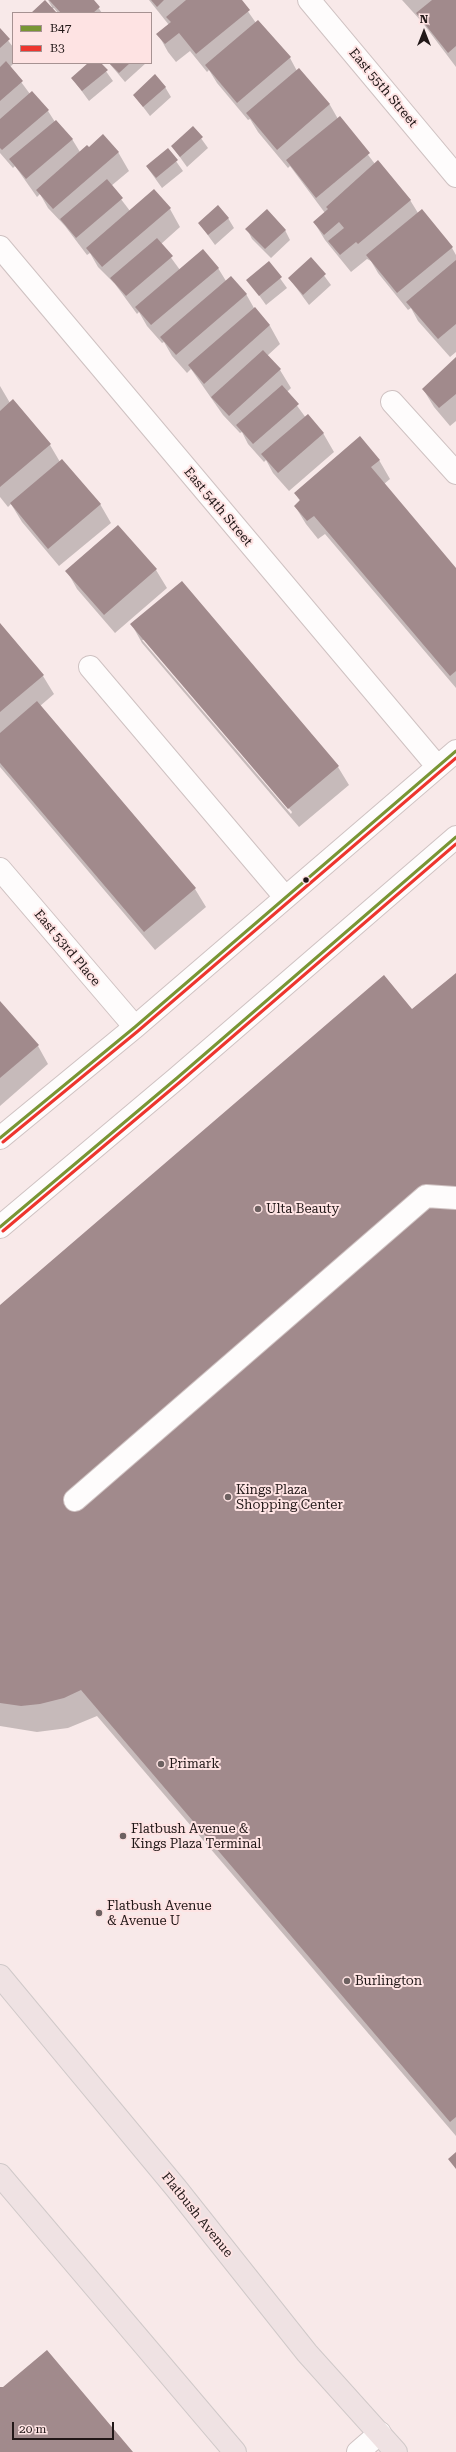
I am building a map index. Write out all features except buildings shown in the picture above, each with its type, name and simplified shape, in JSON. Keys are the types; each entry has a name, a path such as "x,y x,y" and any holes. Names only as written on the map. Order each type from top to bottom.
{"main road":[{"name":"Flatbush Avenue","path":"0,1976 176,2188 307,2353 396,2452"},
{"path":"0,2175 235,2452"}],"street":[{"name":"East 55th Street","path":"309,0 456,176"},
{"name":"East 54th Street","path":"0,247 437,766"},
{"path":"392,402 456,473"},
{"path":"90,667 285,897"},
{"path":"0,1138 135,1027 456,751"},
{"path":"0,1227 456,837"},
{"name":"East 53rd Place","path":"0,869 135,1027"},
{"path":"75,1500 426,1196 456,1198"},
{"path":"358,2452 380,2433"}],"transit line":[{"name":"B47","path":"0,1138 135,1027 456,751"},
{"name":"B3","path":"3,1142 138,1031 456,758"},
{"name":"B47","path":"0,1227 177,1078 456,837"},
{"name":"B3","path":"3,1231 180,1082 456,844"}],"place":[{"name":"Ulta Beauty","path":"258,1209"},
{"name":"Kings Plaza Shopping Center","path":"228,1497"},
{"name":"Primark","path":"161,1764"},
{"name":"Flatbush Avenue & Kings Plaza Terminal","path":"123,1836"},
{"name":"Flatbush Avenue & Avenue U","path":"99,1913"},
{"name":"Burlington","path":"347,1981"}]}
